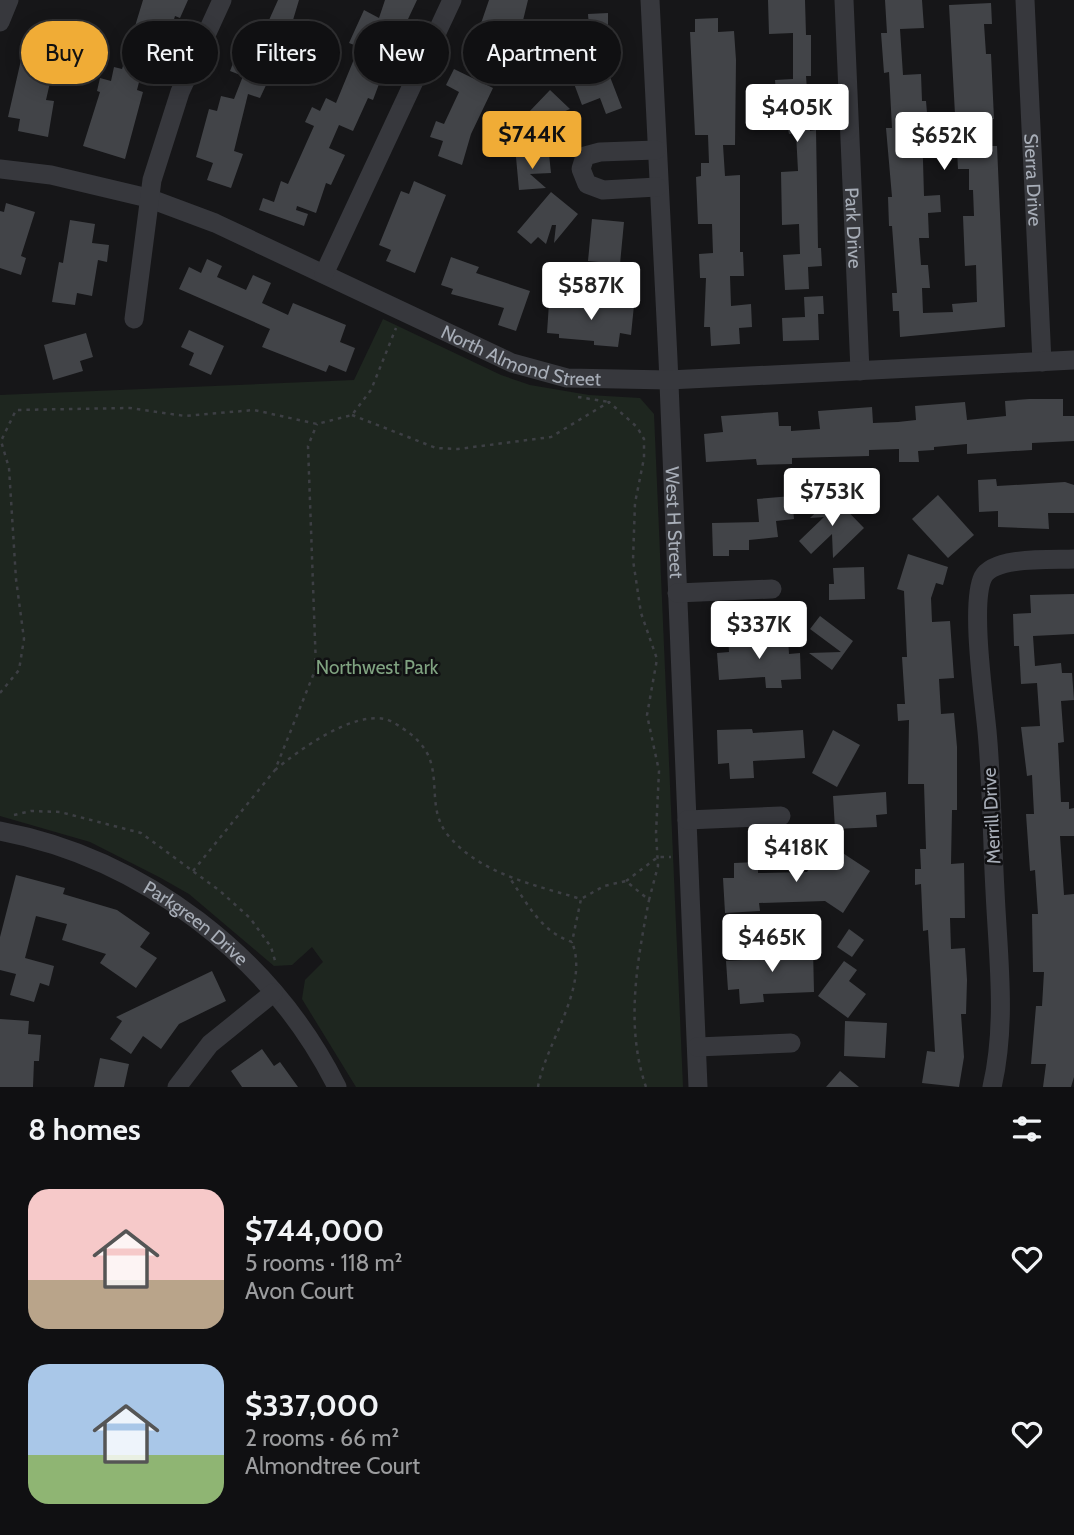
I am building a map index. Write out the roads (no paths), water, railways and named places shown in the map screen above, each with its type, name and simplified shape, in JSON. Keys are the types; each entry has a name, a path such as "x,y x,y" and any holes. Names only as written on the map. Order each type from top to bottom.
{"street":[{"path":"0,22 9,0"},
{"path":"134,319 148,198 180,92 222,0"},
{"path":"324,274 452,0"},
{"name":"West H Street","path":"650,0 657,187 669,380 698,1087"},
{"name":"Park Drive","path":"844,0 860,371"},
{"name":"Sierra Drive","path":"1026,0 1042,362"},
{"path":"656,150 600,152 585,156 581,169 587,184 603,190 657,187"},
{"name":"North Almond Street","path":"0,169 51,175 148,198 215,223 512,363 579,379 669,380 1074,360"},
{"name":"Merrill Drive","path":"992,1087 1000,1037 1000,987 979,601 983,578 993,567 1011,562 1074,559"},
{"path":"677,593 772,589"},
{"path":"687,820 781,816"},
{"name":"Parkgreen Drive","path":"4,822 151,887 230,945 273,993 320,1053 337,1087"},
{"path":"177,1087 210,1044 273,993"},
{"path":"697,1047 790,1043"}],"park label":[{"name":"Northwest Park","path":"377,667"}]}
